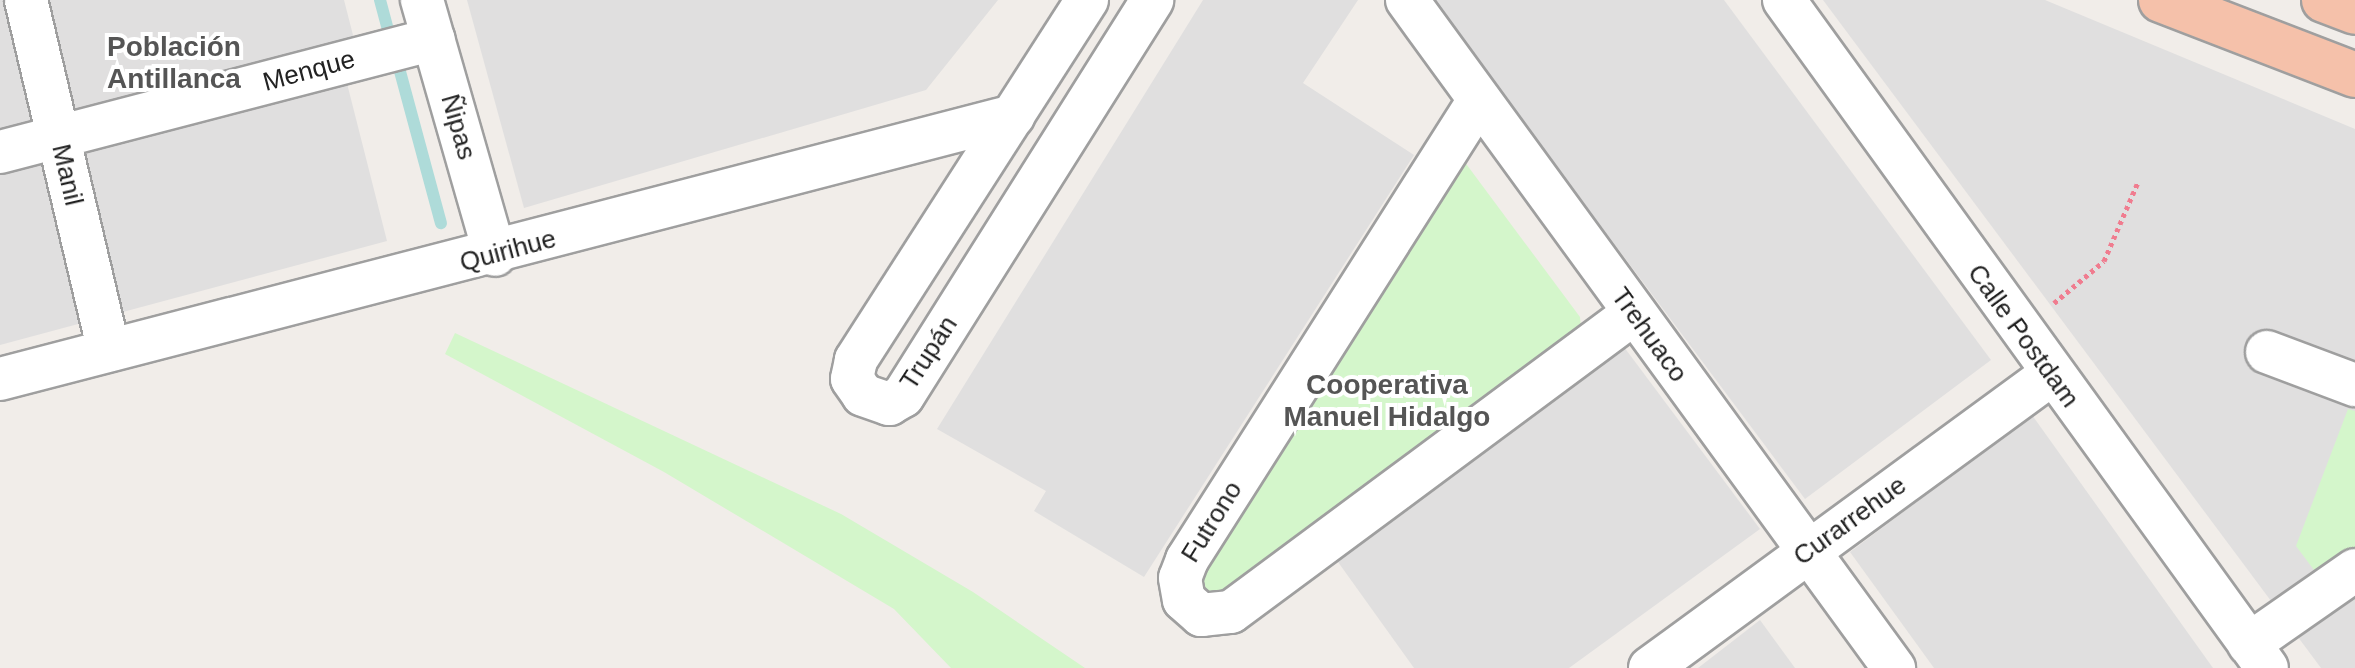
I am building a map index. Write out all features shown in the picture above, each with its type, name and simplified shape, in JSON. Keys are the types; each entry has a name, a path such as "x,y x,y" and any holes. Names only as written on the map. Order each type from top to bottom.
{"main road":[{"path":"2161,0 2219,11 2355,75"},
{"path":"2324,0 2355,12"}],"street":[{"name":"Manil","path":"26,0 109,350"},
{"name":"Trupán","path":"1087,0 852,369 856,388 874,401 889,404 903,396 1152,0"},
{"name":"Trehuaco","path":"1407,0 1894,668"},
{"name":"Calle Postdam","path":"1784,0 2019,332 2258,656"},
{"name":"Menque","path":"0,152 58,137 427,19"},
{"name":"Ñipas","path":"427,19 495,255"},
{"name":"Futrono","path":"1479,100 1187,560 1180,578 1184,600 1201,615 1231,612 1633,314"},
{"name":"Quirihue","path":"0,379 495,255 1013,116"},
{"path":"2267,352 2355,385"},
{"name":"Curarrehue","path":"1650,668 2051,375"},
{"path":"2258,656 2355,570"}],"path":[{"path":"2019,332 2104,261 2138,182"}],"shaded area":[{"path":"0,0 344,0 354,39 337,44 387,241 0,345"},
{"path":"467,0 998,0 926,90 524,208"},
{"path":"1203,0 1358,0 1303,83 1414,155 1144,577 1034,511 1046,491 937,429"},
{"path":"1432,0 1724,0 1991,360 1805,499"},
{"path":"1823,0 2045,0 2355,129 2355,668 2321,668"},
{"path":"1618,339 1760,529 1569,668 1414,668 1333,555"},
{"path":"2032,415 2213,668 1934,668 1850,552"},
{"path":"1760,620 1795,668 1698,668"}],"green space":[{"path":"1464,161 1580,317 1581,329 1226,595 1213,598 1201,590 1199,576"},
{"path":"455,333 841,514 973,592 1085,668 951,668 894,609 664,472 445,354"},
{"path":"2348,409 2355,411 2355,550 2317,574 2296,546"}],"waterway":[{"path":"380,0 388,30"},
{"path":"398,64 441,223"}],"district":[{"name":"Población Antillanca","path":"174,63"},
{"name":"Cooperativa Manuel Hidalgo","path":"1387,401"}]}
